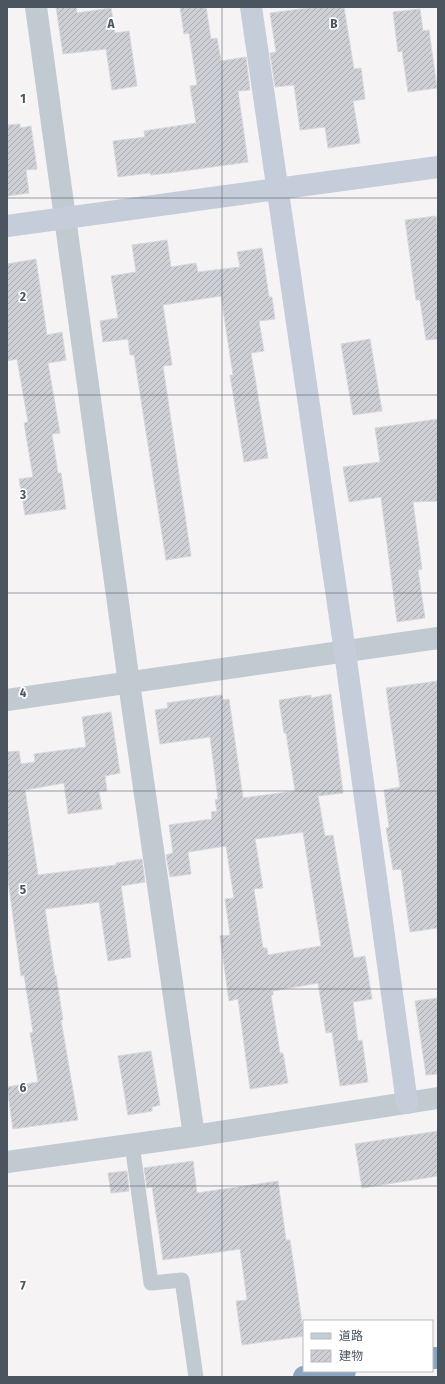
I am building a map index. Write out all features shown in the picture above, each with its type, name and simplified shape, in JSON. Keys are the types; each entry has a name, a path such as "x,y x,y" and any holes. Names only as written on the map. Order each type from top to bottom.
{"highway":[{"path":"304,1377 338,1372"}],"street":[{"path":"36,7 129,683 194,1136"},
{"path":"251,7 345,652 407,1103"},
{"path":"7,226 438,167"},
{"path":"7,700 438,638"},
{"path":"7,1162 194,1136 438,1098"}],"lane":[{"path":"132,1144 151,1283 182,1280 196,1377"}],"building":[{"path":"56,7 76,7 77,13 111,8 115,33 129,31 137,86 112,90 106,49 63,54"},
{"path":"180,7 206,7 211,39 217,38 221,61 246,57 250,90 238,91 248,162 169,173 151,175 150,173 118,177 113,141 145,137 144,131 196,123 190,86 197,85 189,33 184,34"},
{"path":"316,7 344,7 354,69 361,68 365,99 353,101 360,143 328,148 325,127 300,130 294,85 275,87 270,53 276,52 270,13"},
{"path":"420,9 423,31 429,30 437,88 408,92 402,51 398,52 393,12"},
{"path":"20,124 20,128 31,126 37,169 26,170 29,193 7,196 7,125"},
{"path":"436,216 438,233 438,339 426,340 420,300 416,300 405,220"},
{"path":"167,240 171,267 196,263 198,272 240,267 237,252 262,248 269,297 272,297 275,319 259,321 264,351 251,353 268,458 244,462 230,375 233,375 221,296 163,305 172,365 163,366 191,556 166,560 134,355 130,355 128,339 103,342 100,321 118,318 111,276 136,272 132,245"},
{"path":"36,259 47,335 62,332 66,360 48,363 60,433 52,434 58,473 61,473 66,509 25,515 19,479 33,477 24,423 28,422 17,359 7,361 7,264"},
{"path":"370,339 382,411 353,415 341,344"},
{"path":"438,419 438,501 413,502 422,569 418,570 425,618 397,622 381,497 349,502 343,467 380,462 375,428"},
{"path":"438,681 438,928 410,932 401,869 393,870 386,828 389,827 384,790 400,787 386,688"},
{"path":"331,694 343,793 318,796 325,836 333,835 354,958 365,956 372,999 353,1002 358,1041 362,1040 368,1082 340,1086 332,1032 326,1033 318,983 273,991 273,995 271,995 280,1053 283,1053 288,1083 250,1089 238,999 229,1001 220,936 230,935 225,899 234,898 226,846 188,852 191,874 170,877 166,855 173,853 169,825 212,819 211,812 217,811 215,800 218,799 210,737 160,744 155,710 168,708 167,703 222,695 223,700 229,699 243,798 295,791 279,700 311,695 311,698","holes":["303,832 321,946 268,955 267,948 263,948 254,889 263,888 255,839"]},
{"path":"111,712 120,773 105,776 107,791 99,792 102,809 68,814 64,783 25,790 38,875 116,865 116,863 142,859 145,882 121,886 131,957 108,961 99,902 45,909 63,1020 61,1020 78,1120 13,1129 7,1087 38,1082 30,1033 33,1032 24,975 21,976 7,872 7,752 19,751 21,764 35,762 34,754 86,747 82,717"},
{"path":"438,998 438,1074 426,1075 415,1001"},
{"path":"151,1051 160,1105 152,1107 152,1111 128,1115 118,1056"},
{"path":"438,1131 438,1176 362,1188 355,1144"},
{"path":"193,1161 197,1193 278,1181 286,1240 290,1240 303,1336 242,1345 236,1301 247,1300 240,1249 163,1260 152,1187 147,1188 144,1168"},
{"path":"127,1171 129,1191 111,1193 108,1173"}]}
